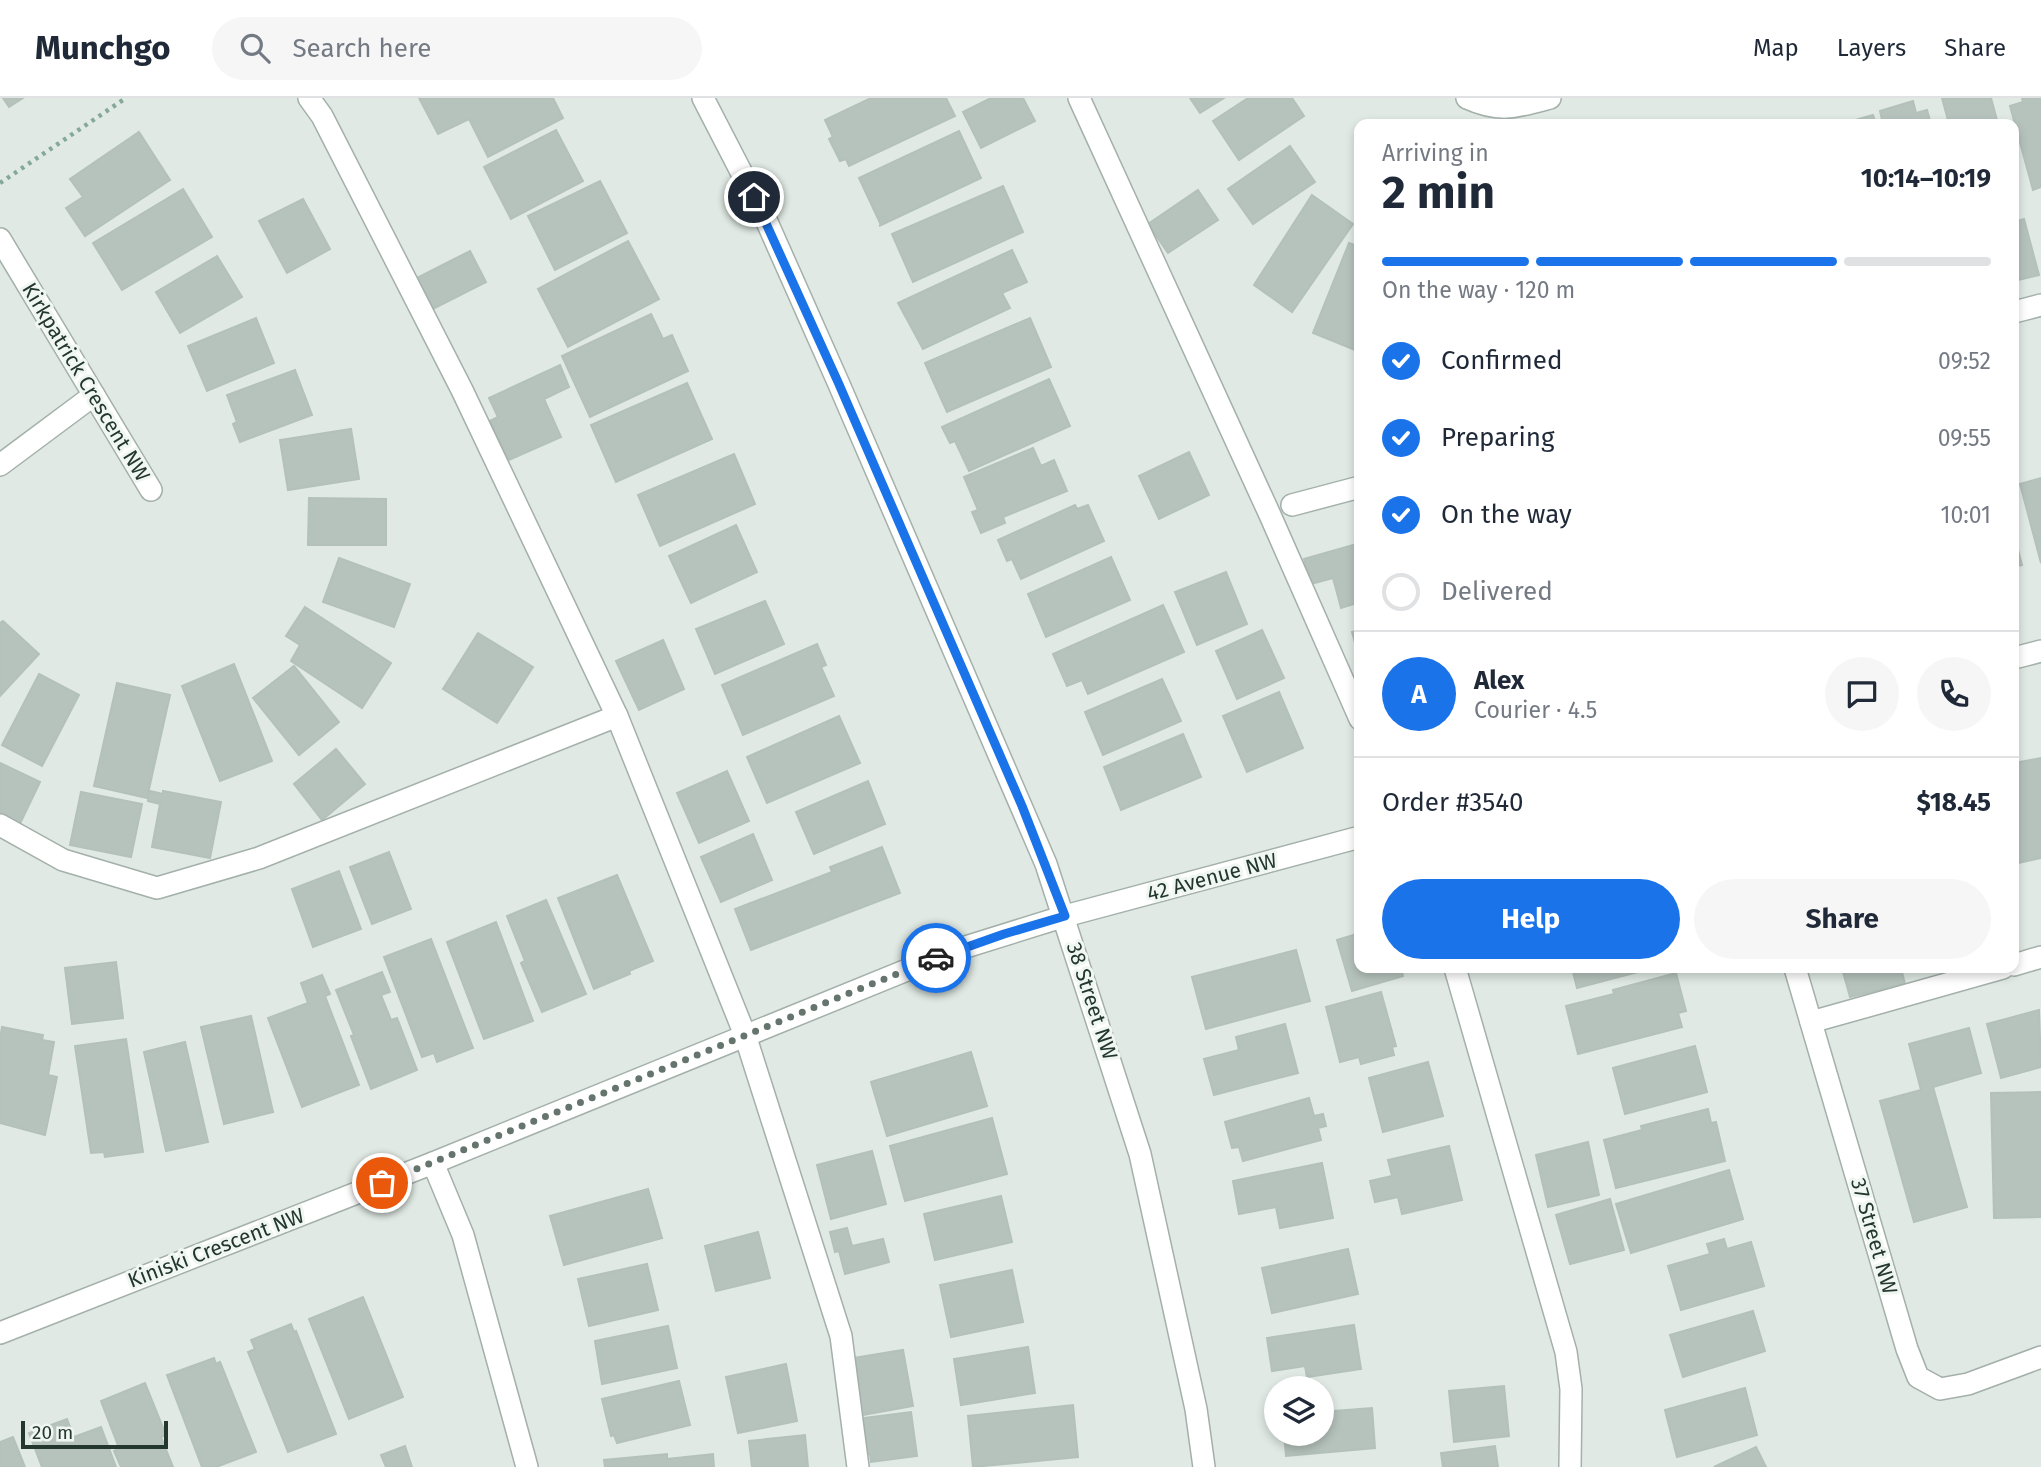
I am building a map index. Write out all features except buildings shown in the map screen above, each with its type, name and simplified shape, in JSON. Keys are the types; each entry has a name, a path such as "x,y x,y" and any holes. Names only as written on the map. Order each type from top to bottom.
{"street":[{"path":"309,98 322,116 462,390 617,716 745,1035 841,1336 858,1467"},
{"name":"38 Street NW","path":"703,98 766,222 833,370 1022,806 1065,916 1140,1154 1195,1409 1204,1467"},
{"path":"1079,98 1354,705"},
{"path":"1468,98 1494,108 1525,105 1550,98"},
{"name":"Kirkpatrick Crescent NW","path":"0,239 150,490"},
{"path":"2019,311 2041,305"},
{"path":"0,465 94,395"},
{"path":"1292,505 1354,488"},
{"path":"2019,657 2041,651"},
{"path":"0,825 63,860 157,888 259,858 617,716"},
{"name":"42 Avenue NW","path":"1065,916 1354,839"},
{"name":"Kiniski Crescent NW","path":"0,1333 433,1163 956,950 1065,916"},
{"path":"2019,964 2041,957"},
{"path":"1456,973 1566,1352 1571,1389 1570,1467"},
{"name":"37 Street NW","path":"1796,973 1907,1349 1918,1377 1940,1390 1968,1384 2041,1357"},
{"path":"1811,1022 1985,973"},
{"path":"433,1163 463,1235 526,1466"}],"path":[{"path":"0,183 126,98"}],"way so far":[{"path":"382,1183 936,958"}],"route":[{"path":"754,197 838,382 1022,806 1065,916 936,958"}]}
